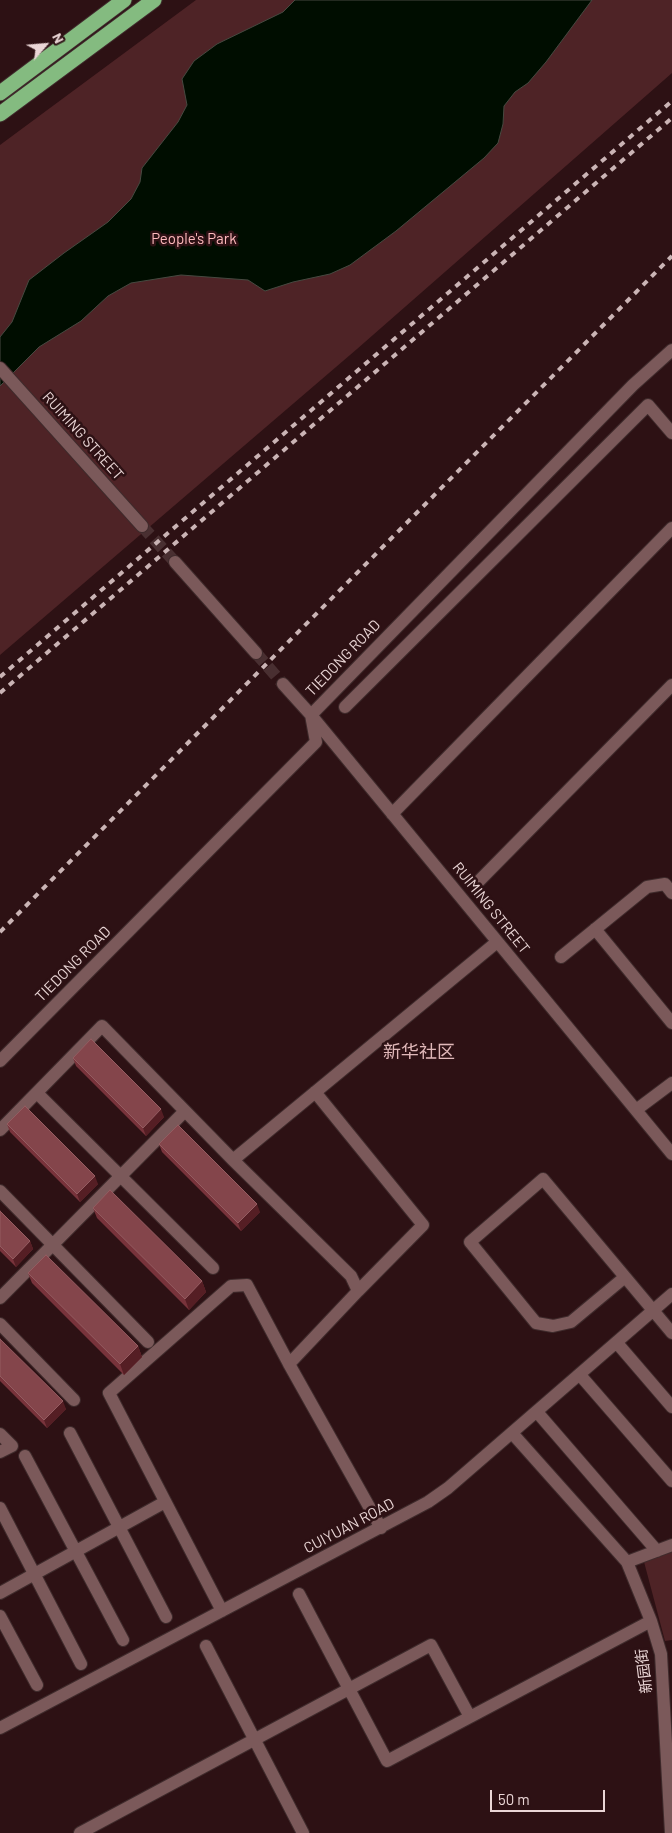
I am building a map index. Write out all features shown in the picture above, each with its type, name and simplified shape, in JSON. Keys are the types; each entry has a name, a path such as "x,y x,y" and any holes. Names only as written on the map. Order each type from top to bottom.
{"highway":[{"path":"124,0 1,90 5,111 154,0"}],"street":[{"name":"TIEDONG ROAD","path":"0,1061 316,742 311,715 633,385 672,350"},
{"name":"RUIMING STREET","path":"0,368 142,526"},
{"path":"345,707 648,405 672,433"},
{"path":"392,814 672,528"},
{"path":"175,562 256,653"},
{"name":"RUIMING STREET","path":"283,684 311,715 672,1154"},
{"path":"479,881 672,685"},
{"path":"561,957 647,887 665,884 672,893"},
{"path":"595,929 672,1023"},
{"path":"233,1160 497,942"},
{"path":"0,1130 102,1026 233,1160 351,1276 358,1291"},
{"path":"636,1110 672,1083"},
{"path":"37,1092 213,1268"},
{"path":"289,1364 423,1225 315,1092"},
{"path":"0,1298 185,1111"},
{"path":"625,1277 572,1322 553,1326 536,1323 470,1242 543,1179 672,1333"},
{"path":"0,1191 148,1342"},
{"path":"222,1611 109,1393 231,1286 247,1285 381,1528"},
{"name":"CUIYUAN ROAD","path":"0,1728 413,1511 448,1488 672,1294"},
{"path":"0,1324 74,1400"},
{"path":"617,1343 672,1408"},
{"path":"580,1375 672,1481"},
{"path":"537,1412 657,1551"},
{"path":"70,1433 166,1617"},
{"name":"新园街","path":"512,1433 627,1562 666,1654 671,1833"},
{"path":"0,1434 12,1446 0,1452"},
{"path":"25,1456 123,1640"},
{"path":"0,1593 165,1502"},
{"path":"0,1508 81,1664"},
{"path":"627,1562 672,1545"},
{"path":"299,1594 387,1761 651,1621"},
{"path":"0,1616 37,1685"},
{"path":"80,1833 431,1645 470,1717"},
{"path":"206,1646 303,1833"}],"green space":[{"name":"People's Park","path":"196,0 672,0 672,73 357,349 0,655 0,145"},
{"path":"672,1542 672,1640 665,1641 643,1558"}],"shaded area":[{"path":"295,0 592,0 546,62 528,83 515,92 504,106 503,124 498,143 484,158 396,231 350,265 330,274 293,282 265,291 248,280 181,275 131,283 108,296 81,321 39,347 0,386 0,337 12,322 29,280 108,222 131,199 140,182 142,168 178,122 187,105 182,79 194,61 217,44 283,12"}],"building":[{"path":"91,1039 161,1109 143,1128 73,1058"},
{"path":"25,1106 95,1176 77,1194 7,1124"},
{"path":"178,1125 257,1204 238,1223 159,1144"},
{"path":"110,1190 202,1281 185,1299 93,1208"},
{"path":"0,1211 30,1241 13,1259 0,1246"},
{"path":"46,1255 138,1346 120,1364 28,1273"},
{"path":"0,1339 63,1401 44,1420 0,1376"}],"tunnel":[{"path":"142,526 175,562"},
{"path":"256,653 283,684"}],"railway":[{"path":"0,677 672,101"},
{"path":"0,693 672,118"},
{"path":"0,932 672,256"}],"district":[{"name":"新华社区","path":"419,1052"}]}
